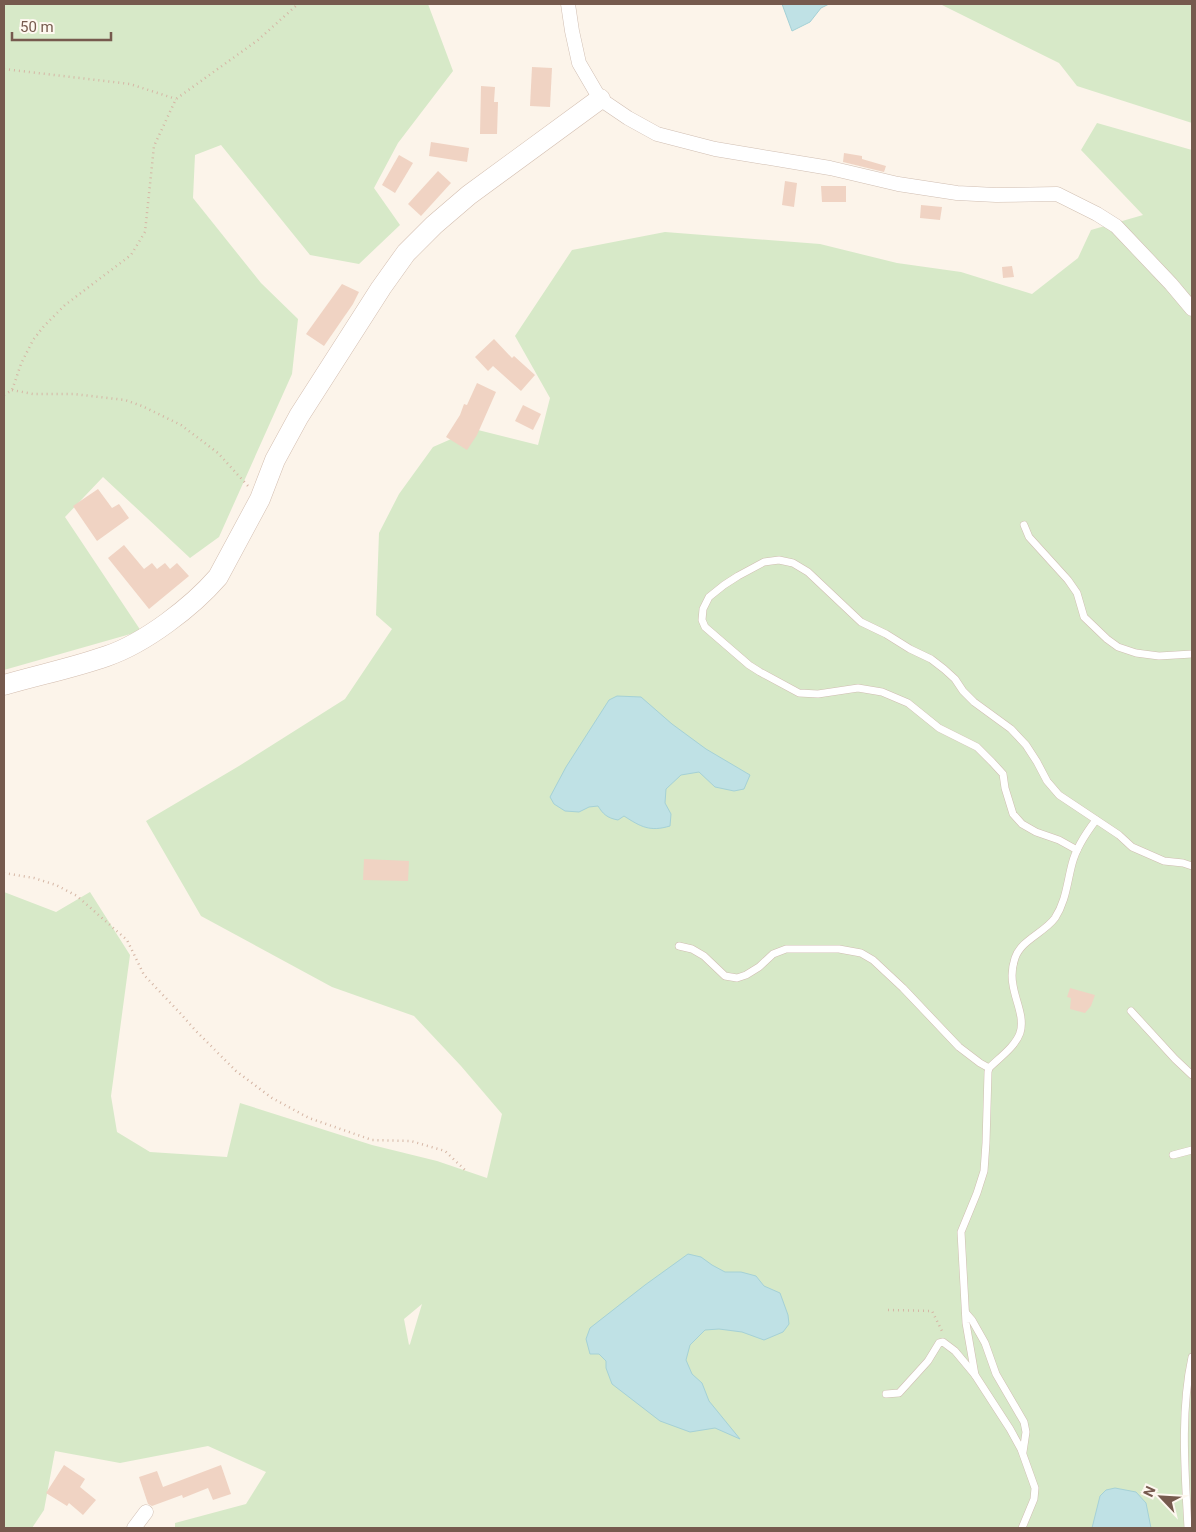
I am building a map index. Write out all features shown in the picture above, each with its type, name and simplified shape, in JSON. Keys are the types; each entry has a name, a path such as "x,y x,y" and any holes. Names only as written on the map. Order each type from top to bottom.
{"street":[{"path":"568,4 579,63 600,99 628,118 657,134 715,149 830,168 898,184 957,193 996,195 1057,194 1116,226 1192,309"},
{"path":"4,685 107,656 127,648 172,619 194,602 218,576 260,499 275,460 299,416 381,288 406,253 434,225 469,195 600,99"},
{"path":"134,1528 146,1512"}],"lane":[{"path":"1024,525 1029,537 1068,580 1077,593 1084,617 1107,639 1118,646 1136,653 1159,656 1192,654"},
{"path":"1077,850 1022,824 1013,814 1003,774 992,762 977,747 939,728 908,703 882,692 858,688 818,694 799,692 754,668 705,627 702,620 703,609 710,597 738,576 764,562 779,560 793,563 808,572 861,622 931,659 944,669 974,702 1011,729 1026,745 1038,762 1047,781 1059,795 1119,835 1132,846 1164,861 1192,866"},
{"path":"975,1375 968,1339 961,1232 984,1171 989,1068 1012,1046 1020,1034 1020,1015 1013,986 1012,969 1016,955 1024,946 1048,927 1056,917 1063,904 1077,850 1096,820"},
{"path":"679,946 704,956 725,976 737,978 759,967 773,954 786,949 839,949 861,953 873,960 920,1004 959,1047 989,1068"},
{"path":"1131,1011 1192,1075"},
{"path":"1173,1155 1192,1150"},
{"path":"966,1312 985,1342 996,1374 1024,1422 1026,1432 1023,1455"},
{"path":"886,1394 899,1393 928,1361 939,1343 944,1342 950,1345 975,1375 1010,1429 1036,1488 1034,1499 1022,1528"},
{"path":"1188,1528 1185,1463 1187,1382 1192,1357"}],"path":[{"path":"4,395 12,390 21,364 44,326 65,305 130,255 146,232 154,146 176,99 258,40 298,4"},
{"path":"4,69 130,84 176,99"},
{"path":"12,390 33,394 74,394 125,400 142,406 181,425 218,454 260,499"},
{"path":"4,873 34,878 56,885 77,896 127,940 144,975 195,1030 236,1071 272,1098 309,1118 372,1140 411,1141 444,1151 465,1170"},
{"path":"888,1310 932,1311 950,1345"}],"green space":[{"path":"4,4 428,4 453,71 398,143 374,188 400,225 359,264 310,255 221,145 195,155 193,198 261,283 298,319 292,374 219,537 190,558 103,477 65,517 141,631 4,670"},
{"path":"942,4 1192,4 1192,123 1077,86 1059,63"},
{"path":"1097,123 1192,150 1192,1528 175,1528 175,1523 246,1504 266,1472 208,1446 120,1463 55,1451 44,1510 32,1528 4,1528 4,892 56,912 90,892 130,955 111,1096 117,1132 150,1152 227,1157 240,1103 372,1145 437,1161 487,1178 502,1114 461,1066 414,1016 332,987 201,916 146,821 239,766 345,699 392,629 376,615 379,533 399,494 433,447 474,429 538,445 550,398 515,336 572,250 665,232 820,244 897,263 961,272 1032,294 1078,258 1091,230 1143,215 1081,150","holes":["422,1304 410,1344 404,1319"]}],"water":[{"path":"782,4 829,4 821,8 810,22 792,31"},
{"path":"617,696 641,697 672,724 706,749 750,775 744,789 734,791 715,787 699,772 681,775 666,789 665,803 671,814 670,826 657,829 641,826 624,816 618,820 608,817 598,806 589,807 579,812 565,811 554,804 550,797 566,767 609,700"},
{"path":"688,1254 701,1257 725,1272 741,1272 756,1276 764,1286 780,1293 788,1315 789,1324 783,1332 764,1340 742,1332 719,1329 705,1330 690,1345 686,1360 692,1374 702,1383 709,1401 740,1439 715,1428 690,1432 660,1421 612,1384 606,1368 606,1361 599,1354 590,1354 586,1339 590,1328"},
{"path":"1115,1488 1136,1492 1146,1503 1151,1528 1092,1528 1100,1496 1106,1490"}],"building":[{"path":"532,67 552,68 550,107 530,106"},
{"path":"481,86 495,87 494,102 498,102 497,134 480,134"},
{"path":"431,142 469,148 467,162 429,156"},
{"path":"844,153 862,156 862,159 886,166 884,172 843,162"},
{"path":"399,155 413,163 395,193 382,185"},
{"path":"438,171 451,183 421,216 408,204"},
{"path":"785,181 797,183 794,207 782,205"},
{"path":"821,186 846,186 846,202 822,202"},
{"path":"921,205 942,207 940,220 920,218"},
{"path":"1012,266 1014,277 1003,278 1002,267"},
{"path":"342,284 359,292 324,346 306,334"},
{"path":"494,339 512,358 514,356 535,375 521,391 493,366 488,371 475,357"},
{"path":"477,383 496,392 477,435 467,450 446,437 460,415 464,404 467,405"},
{"path":"523,405 541,414 533,430 515,421"},
{"path":"98,489 112,508 119,504 129,518 97,541 73,506"},
{"path":"124,545 144,569 152,563 157,569 165,563 170,569 177,563 189,576 149,609 108,558"},
{"path":"364,859 409,861 408,881 363,880"},
{"path":"1070,988 1095,995 1091,1006 1085,1013 1070,1009 1071,998 1067,997"},
{"path":"64,1465 85,1479 80,1487 96,1500 83,1515 69,1503 67,1506 46,1493"},
{"path":"221,1465 231,1494 213,1500 208,1488 183,1498 182,1495 152,1506 148,1504 139,1477 157,1471 163,1487"}]}
